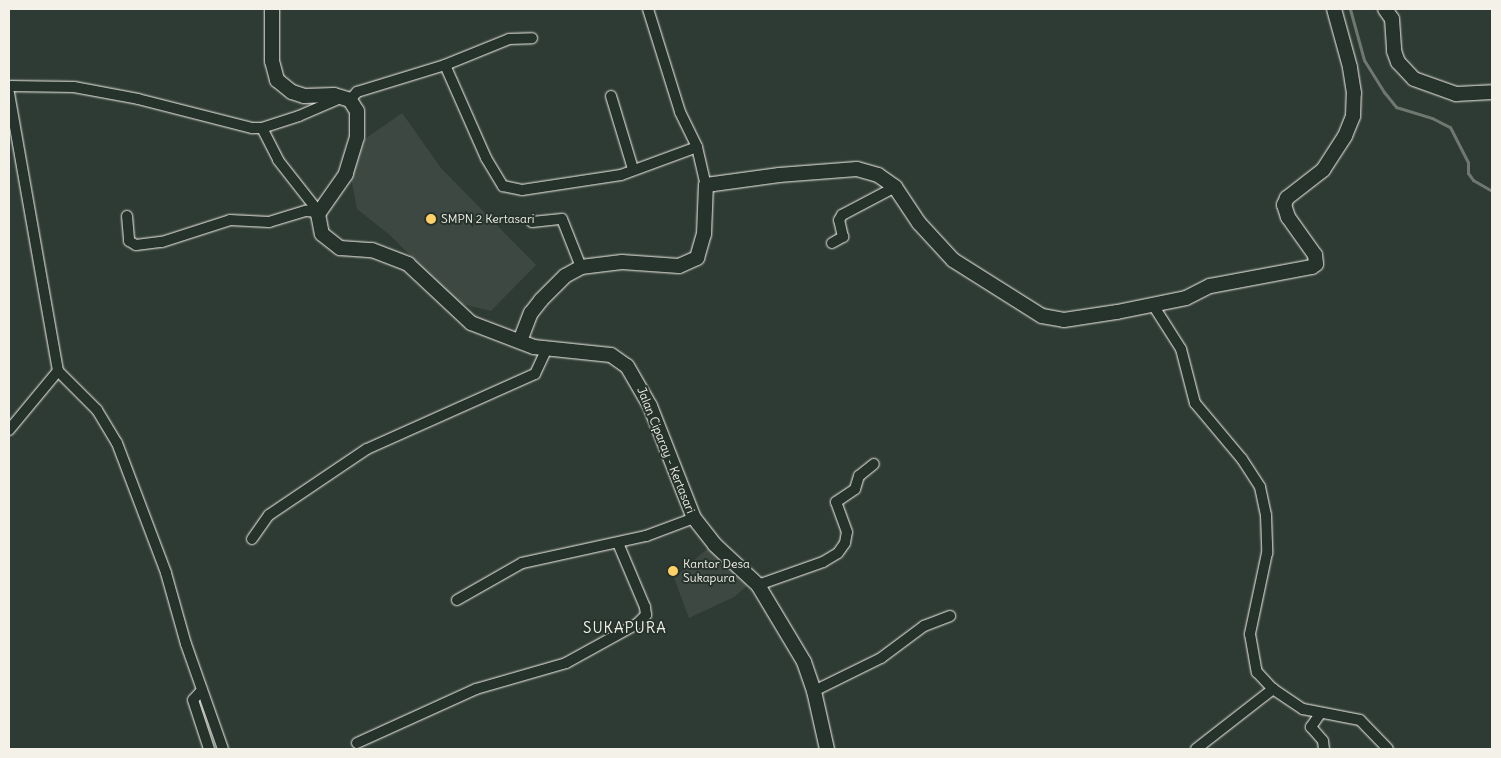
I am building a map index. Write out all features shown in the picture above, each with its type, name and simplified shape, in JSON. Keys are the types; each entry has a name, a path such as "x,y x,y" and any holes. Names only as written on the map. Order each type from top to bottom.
{"street":[{"path":"272,9 272,61 278,80 292,92 304,96 346,99 357,111 358,124 351,158 341,184 318,212"},
{"path":"520,341 531,313 541,300 565,276 581,267 622,262 679,266 696,258 704,234 706,184 697,147 680,112 648,9"},
{"path":"706,184 857,168 878,175 895,187 919,223 953,260 1042,316 1064,320 1186,298 1210,286 1268,278 1316,264 1315,255 1288,217 1284,205 1287,198 1322,170 1345,136 1353,116 1354,93 1350,67 1334,9"},
{"path":"1386,9 1392,18 1394,51 1398,62 1414,79 1456,94 1492,92"},
{"path":"9,86 74,87 262,128 334,104 357,92 445,65 509,39 532,38"},
{"path":"445,65 480,144 503,186 522,190 615,176 697,147"},
{"path":"9,93 58,371 97,410 117,443 166,573 202,690 223,749"},
{"path":"610,96 633,169"},
{"path":"262,128 278,160 318,212"},
{"path":"832,243 843,237 839,220 842,214 895,187"},
{"path":"127,216 129,240 136,246 162,242 230,220 269,222 306,211 318,212"},
{"name":"Jalan Ciparay - Kertasari","path":"318,212 320,231 334,246 372,250 399,259 418,272 460,316 520,341 547,348 611,355 627,366 650,406 694,518 715,545 758,585 804,662 814,691 827,749"},
{"path":"532,222 559,218 564,221 581,267"},
{"path":"1154,305 1181,349 1195,403 1242,459 1260,488 1266,515 1267,553 1252,620 1250,648 1257,672 1273,689 1304,709 1320,714 1346,715 1360,720 1388,749"},
{"path":"252,539 270,515 367,448 535,374 547,348"},
{"path":"9,430 58,371"},
{"path":"758,585 823,562 838,553 845,543 846,532 836,502 855,489 859,476 874,464"},
{"path":"457,600 522,563 618,543 694,518"},
{"path":"356,743 476,689 566,663 642,621 646,615 645,607 618,543"},
{"path":"814,691 881,658 924,626 950,616"},
{"path":"1196,749 1273,689"},
{"path":"202,690 193,700 208,749"},
{"path":"1320,714 1311,728 1323,741 1324,749"}],"shaded area":[{"name":"SMPN 2 Kertasari","path":"402,113 441,168 536,265 491,311 462,304 449,294 391,236 357,209 351,178 365,139"},
{"path":"708,548 748,585 734,597 689,618 674,578"}],"waterway":[{"path":"1350,9 1364,60 1384,92 1396,107 1432,118 1450,127 1468,162 1468,173 1473,180 1492,191"}],"place":[{"name":"SMPN 2 Kertasari","path":"431,219"},
{"name":"Kantor Desa Sukapura","path":"673,571"}],"district":[{"name":"SUKAPURA","path":"625,628"}]}
